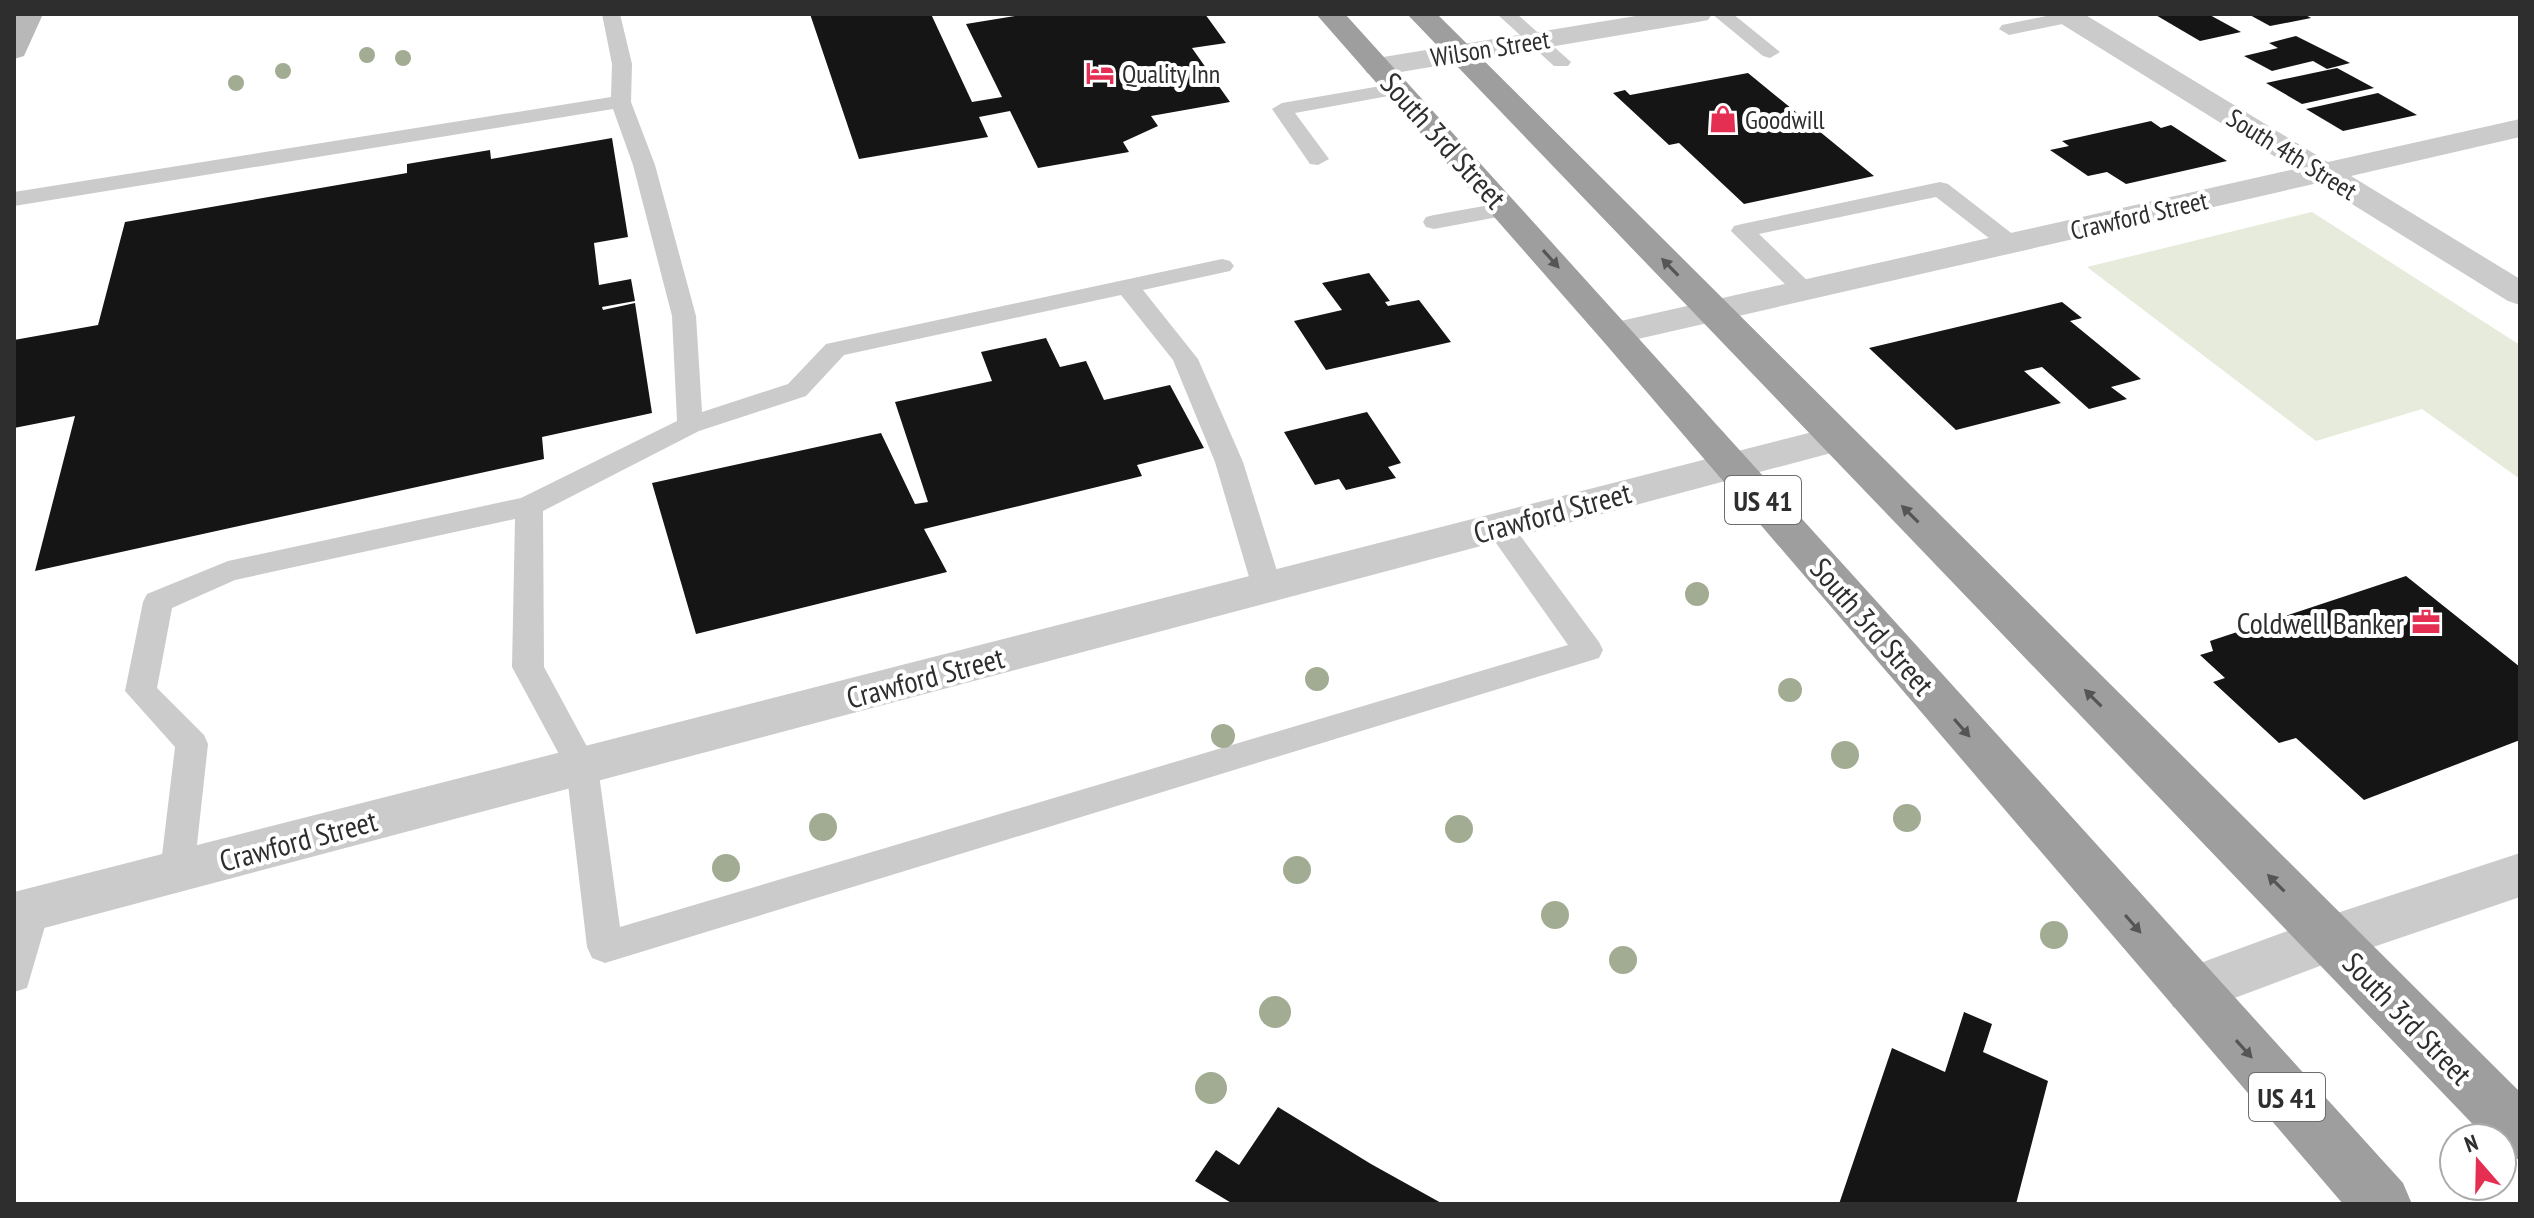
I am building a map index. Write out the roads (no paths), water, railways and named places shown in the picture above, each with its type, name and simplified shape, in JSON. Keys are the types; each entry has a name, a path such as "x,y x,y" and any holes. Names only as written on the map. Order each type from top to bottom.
{"highway":[{"name":"South 3rd Street","path":"1330,14 1616,333 2382,1204"},
{"name":"South 3rd Street","path":"1421,14 2520,1132"}],"main road":[{"path":"14,50 29,14"}],"street":[{"name":"Wilson Street","path":"1388,78 1461,54 1698,14"},
{"name":"South 4th Street","path":"2068,15 2520,294"},
{"name":"Crawford Street","path":"1616,333 2520,128"},
{"name":"Crawford Street","path":"23,912 1836,439"},
{"path":"2192,990 2331,938 2518,878"}],"lane":[{"path":"611,14 622,64 621,102 644,165 684,316 690,425"},
{"path":"1506,14 1561,62"},
{"path":"1721,14 1770,52"},
{"path":"2009,29 2068,15"},
{"path":"1318,159 1282,109 1388,78"},
{"path":"14,199 621,102"},
{"path":"1805,291 1742,231 1940,189 2011,244"},
{"path":"1434,222 1506,209"},
{"path":"177,872 192,744 141,691 158,602 228,571 529,506 690,425 797,390 835,349 1222,266"},
{"path":"1127,286 1185,359 1229,462 1267,587"},
{"path":"529,506 528,667 582,767 605,947 1588,650 1498,526"},
{"path":"14,976 23,912"}],"place":[{"name":"Quality Inn","path":"1100,73"},
{"name":"Goodwill","path":"1723,119"},
{"name":"Coldwell Banker","path":"2426,622"}]}
